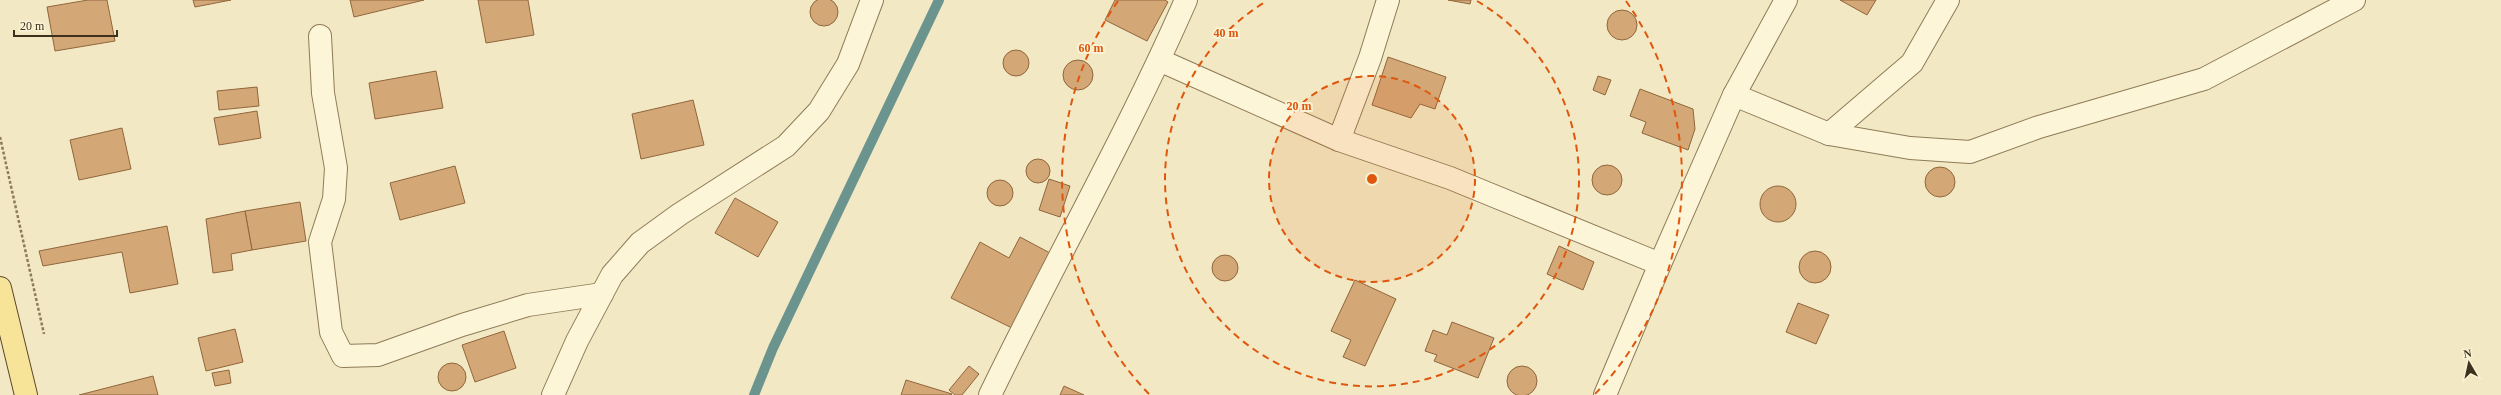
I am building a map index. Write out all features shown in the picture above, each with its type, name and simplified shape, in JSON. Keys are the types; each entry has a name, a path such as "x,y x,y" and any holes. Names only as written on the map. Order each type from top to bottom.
{"main road":[{"path":"0,288 26,395"}],"street":[{"path":"552,395 577,341 612,275 640,243 686,210 786,146 819,111 848,64 872,0"},
{"path":"990,395 1035,301 1159,60 1186,0"},
{"path":"1339,140 1370,58 1388,0"},
{"path":"1605,395 1660,264 1734,95 1786,0"},
{"path":"1829,134 1912,63 1948,0"},
{"path":"1734,95 1829,134 1910,148 1970,152 2038,127 2204,79 2354,0"},
{"path":"320,36 323,93 336,168 334,199 320,242 331,332 343,356 378,355 462,325 528,305 602,294"},
{"path":"1159,60 1339,140 1450,178 1660,264"}],"path":[{"path":"0,137 45,340"}],"building":[{"path":"824,-2 834,2 838,12 834,22 824,26 814,22 810,12 814,2"},
{"path":"88,0 107,0 115,41 55,51 47,7"},
{"path":"193,0 231,0 195,7"},
{"path":"350,0 424,0 354,17"},
{"path":"478,0 528,0 534,35 486,43"},
{"path":"1115,0 1165,0 1168,2 1147,41 1105,20"},
{"path":"1448,0 1471,0 1470,4"},
{"path":"1840,0 1876,0 1867,15"},
{"path":"1622,10 1633,14 1637,25 1633,36 1622,40 1611,36 1607,25 1611,14"},
{"path":"1016,50 1025,54 1029,63 1025,72 1016,76 1007,72 1003,63 1007,54"},
{"path":"1388,57 1446,77 1435,109 1420,104 1411,118 1372,105"},
{"path":"1078,60 1089,64 1093,75 1089,86 1078,90 1067,86 1063,75 1067,64"},
{"path":"436,71 443,108 375,119 369,83"},
{"path":"1598,76 1611,80 1605,95 1593,90"},
{"path":"257,87 259,106 219,110 217,91"},
{"path":"1640,89 1693,109 1695,129 1688,150 1642,133 1646,122 1630,116"},
{"path":"693,100 704,145 641,159 632,114"},
{"path":"257,111 261,138 219,145 214,118"},
{"path":"122,128 131,169 79,180 70,140"},
{"path":"1038,159 1047,162 1050,171 1047,180 1038,183 1029,180 1026,171 1029,162"},
{"path":"1607,165 1613,166 1621,174 1621,186 1613,194 1607,195 1601,194 1593,186 1592,180 1593,174 1601,166"},
{"path":"455,166 465,203 400,220 390,183"},
{"path":"1940,167 1951,171 1955,182 1951,193 1940,197 1929,193 1925,182 1929,171"},
{"path":"1049,179 1070,186 1060,217 1039,210"},
{"path":"1000,180 1009,184 1013,193 1009,202 1000,206 991,202 987,193 991,184"},
{"path":"1782,186 1791,191 1795,197 1795,211 1791,217 1782,222 1774,222 1765,217 1761,211 1760,200 1765,191 1771,187"},
{"path":"735,198 778,222 758,257 715,233"},
{"path":"300,202 306,241 252,250 245,211"},
{"path":"245,211 252,250 231,254 233,270 213,273 206,219"},
{"path":"167,226 178,284 130,293 122,252 43,266 39,251"},
{"path":"1020,237 1050,253 1012,328 951,298 980,242 1009,258"},
{"path":"1559,246 1594,262 1583,290 1547,274"},
{"path":"1812,251 1818,251 1828,258 1831,267 1830,273 1824,280 1818,283 1812,283 1802,276 1799,270 1799,264 1806,254"},
{"path":"1225,255 1234,259 1238,268 1234,277 1225,281 1216,277 1212,268 1216,259"},
{"path":"1355,280 1396,299 1365,366 1343,357 1351,340 1331,331"},
{"path":"1798,303 1829,315 1816,344 1786,332"},
{"path":"1452,322 1494,338 1478,378 1434,361 1437,355 1425,351 1433,330 1447,335"},
{"path":"235,329 243,362 206,371 198,338"},
{"path":"504,331 516,368 475,382 462,345"},
{"path":"452,363 462,367 466,377 462,387 452,391 442,387 438,377 442,367"},
{"path":"969,366 979,374 962,395 955,395 949,390"},
{"path":"1522,366 1528,367 1536,375 1536,387 1528,395 1522,396 1516,395 1508,387 1507,381 1508,375 1516,367"},
{"path":"229,370 231,383 215,386 212,373"},
{"path":"153,376 158,395 79,395"},
{"path":"906,380 952,394 901,395"},
{"path":"1064,386 1084,395 1060,395"}],"waterway":[{"path":"754,395 773,348 939,0"}]}
